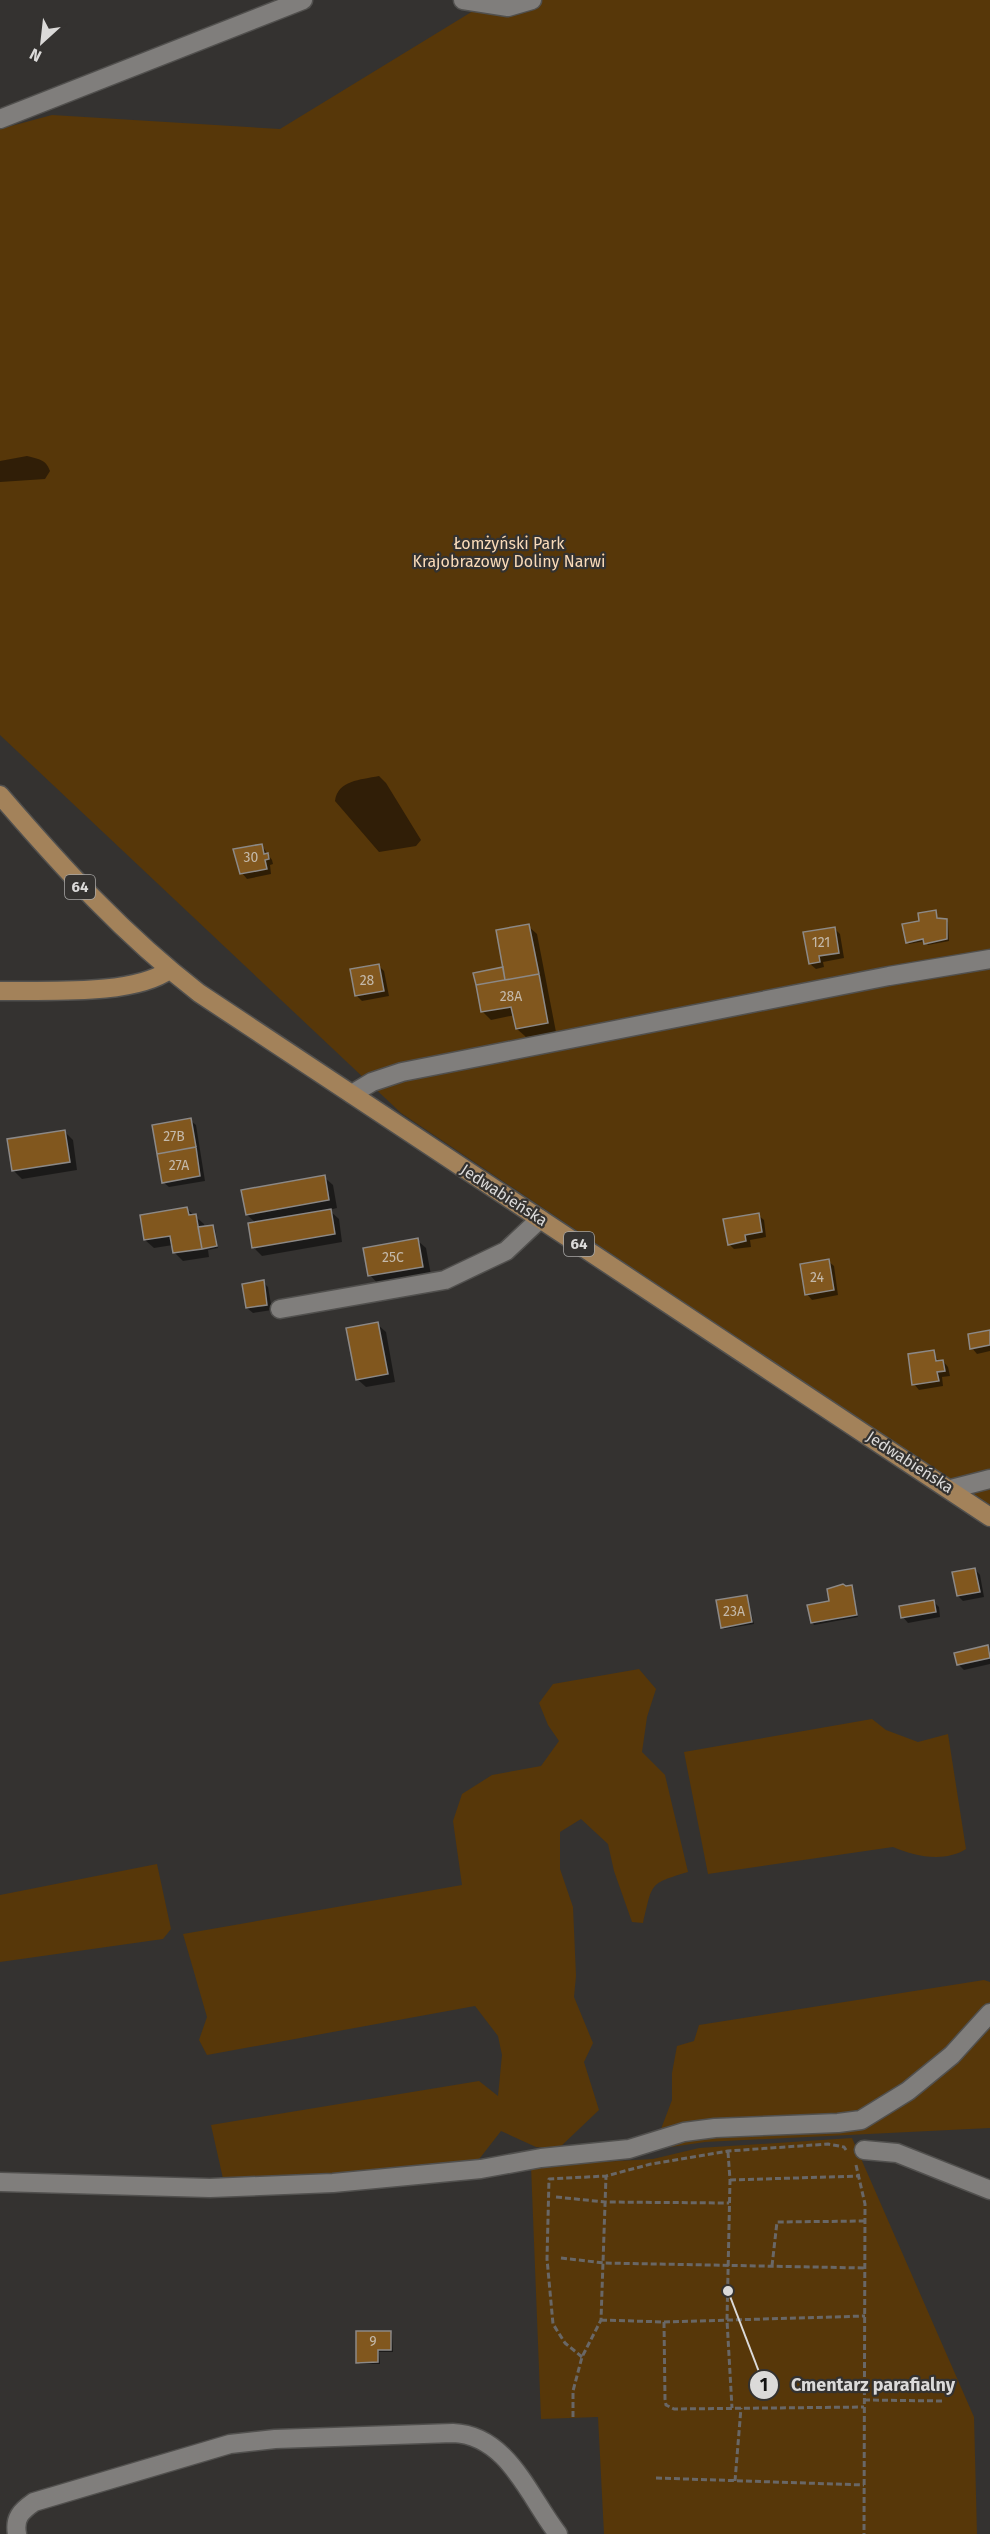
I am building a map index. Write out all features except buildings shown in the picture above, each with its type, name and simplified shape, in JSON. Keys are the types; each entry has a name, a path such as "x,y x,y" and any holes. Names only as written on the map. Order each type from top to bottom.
{"main road":[{"name":"64","path":"0,795 93,900 170,970"},
{"path":"0,991 105,988 139,983 159,977 170,970"},
{"name":"Jedwabieńska","path":"170,970 234,1017 990,1517"}],"street":[{"path":"0,119 303,0"},
{"path":"463,0 508,7 532,0"},
{"path":"352,1094 372,1082 402,1072 877,978 990,959"},
{"path":"280,1309 445,1280 506,1251 540,1219"},
{"path":"951,1490 990,1479"},
{"path":"0,2182 210,2188 333,2183 481,2169 541,2158 629,2149 684,2133 715,2128 861,2120 908,2091 952,2055 990,2013"},
{"path":"856,2155 897,2153 990,2190"},
{"path":"17,2534 16,2522 22,2510 34,2502 231,2444 275,2439 468,2433 493,2446 510,2463 558,2534"}],"path":[{"path":"582,2358 565,2343 553,2324 547,2259 549,2179 606,2176 651,2164 728,2151 828,2144 844,2147 856,2155 865,2221 864,2534"},
{"path":"728,2151 729,2265 726,2320 732,2408"},
{"path":"573,2417 573,2391 582,2358 602,2320 606,2176"},
{"path":"730,2180 860,2176"},
{"path":"556,2197 605,2202 729,2203"},
{"path":"772,2266 777,2222 865,2221"},
{"path":"561,2258 604,2263 865,2268"},
{"path":"602,2320 664,2322 865,2316"},
{"path":"664,2322 666,2405 674,2409 864,2407"},
{"path":"864,2400 943,2402"},
{"path":"735,2481 741,2408"},
{"path":"656,2478 864,2485"}],"green space":[{"name":"Łomżyński Park Krajobrazowy Doliny Narwi","path":"491,0 990,0 990,1507 401,1113 0,735 0,129 52,115 280,129"},
{"path":"639,1669 656,1689 647,1717 642,1752 665,1775 688,1872 666,1879 654,1887 643,1923 632,1922 614,1871 608,1844 581,1819 560,1832 560,1869 573,1907 576,1976 574,1997 593,2043 584,2062 599,2110 558,2149 536,2147 501,2131 480,2158 467,2166 224,2183 211,2125 479,2081 498,2096 502,2055 498,2036 475,2006 207,2055 199,2040 207,2017 183,1934 462,1885 453,1821 462,1794 492,1775 541,1766 559,1741 548,1725 539,1703 553,1684"},
{"path":"872,1719 886,1730 918,1742 948,1734 966,1849 948,1856 929,1857 893,1847 708,1874 684,1752"},
{"path":"157,1864 171,1929 163,1939 0,1962 0,1895"},
{"path":"984,1980 990,1982 990,2128 705,2142 671,2147 661,2129 672,2100 672,2073 677,2046 694,2041 699,2025"},
{"path":"852,2138 974,2417 977,2534 604,2534 598,2417 541,2419 531,2166 653,2159 699,2148"}],"shaded area":[{"path":"27,456 46,464 50,471 45,479 0,482 0,461"},
{"path":"379,776 386,783 421,840 416,846 379,852 335,801 340,789 345,785"}],"place":[{"name":"Cmentarz parafialny","path":"728,2291"}]}
